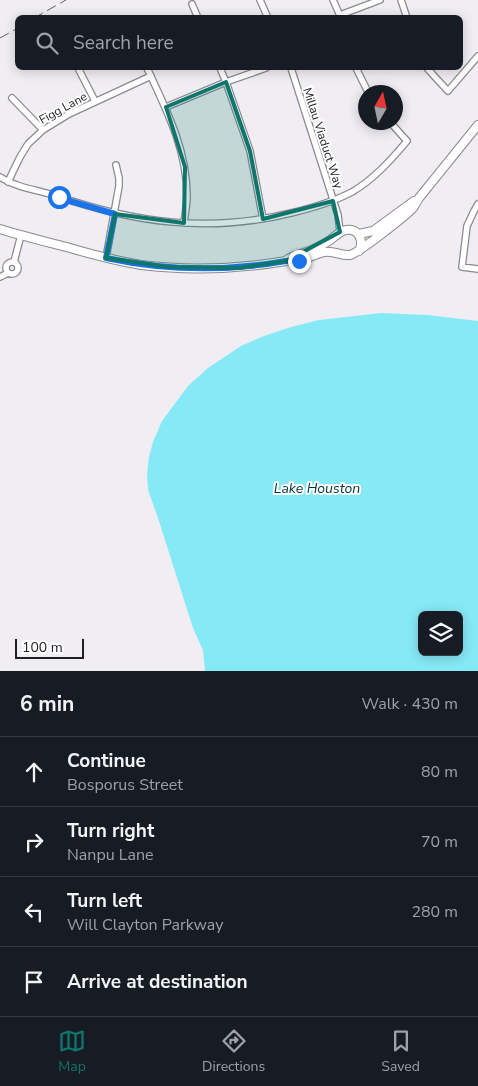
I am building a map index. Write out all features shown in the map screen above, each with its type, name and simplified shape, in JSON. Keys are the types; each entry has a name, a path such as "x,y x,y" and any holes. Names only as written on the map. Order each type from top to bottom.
{"street":[{"path":"260,0 267,15"},
{"path":"334,0 340,15"},
{"path":"342,15 380,0"},
{"path":"401,0 406,15"},
{"path":"192,4 197,15"},
{"path":"429,70 448,91 478,56"},
{"path":"79,70 94,102"},
{"path":"148,70 174,125 185,167 187,196 184,223"},
{"path":"221,70 250,151 263,219"},
{"path":"166,107 260,70"},
{"name":"Millau Viaduct Way","path":"291,70 338,215 339,233"},
{"path":"357,70 364,85"},
{"name":"Figg Lane","path":"8,182 28,144 42,130 94,102 151,76"},
{"path":"12,98 42,130"},
{"path":"0,229 106,258 141,265 192,269 239,268 286,261 292,262 326,251 352,255 412,209 478,125"},
{"path":"0,177 8,182 115,214 151,220 184,223 218,223 263,219 333,201 367,182 407,141 397,130"},
{"path":"106,258 119,186 116,165"},
{"path":"359,234 373,231 419,198"},
{"path":"478,204 467,226 462,267 478,270"},
{"name":"Millau Viaduct Way","path":"338,215 349,230"},
{"path":"286,261 317,248 339,233 349,230 354,230 359,234 362,243 359,250"},
{"path":"339,233 336,245 341,253"},
{"path":"14,262 21,235"},
{"path":"8,273 7,265 10,262 14,262"},
{"path":"0,276 8,273 14,275 18,271 19,266 14,262"}],"highlighted area":[{"path":"226,82 250,151 263,219 333,201 340,232 286,261 239,268 168,267 106,258 115,214 184,223 185,167 166,107"}],"water":[{"name":"Lake Houston","path":"381,313 427,315 478,321 478,671 205,671 203,650 193,628 148,490 149,457 162,421 188,386 208,368 241,346 291,327 319,320"}],"railway":[{"path":"39,15 66,0"},
{"path":"0,38 15,30"}],"route":[{"path":"59,197 115,214 106,258 141,265 192,269 239,268 286,261 299,261"}]}
